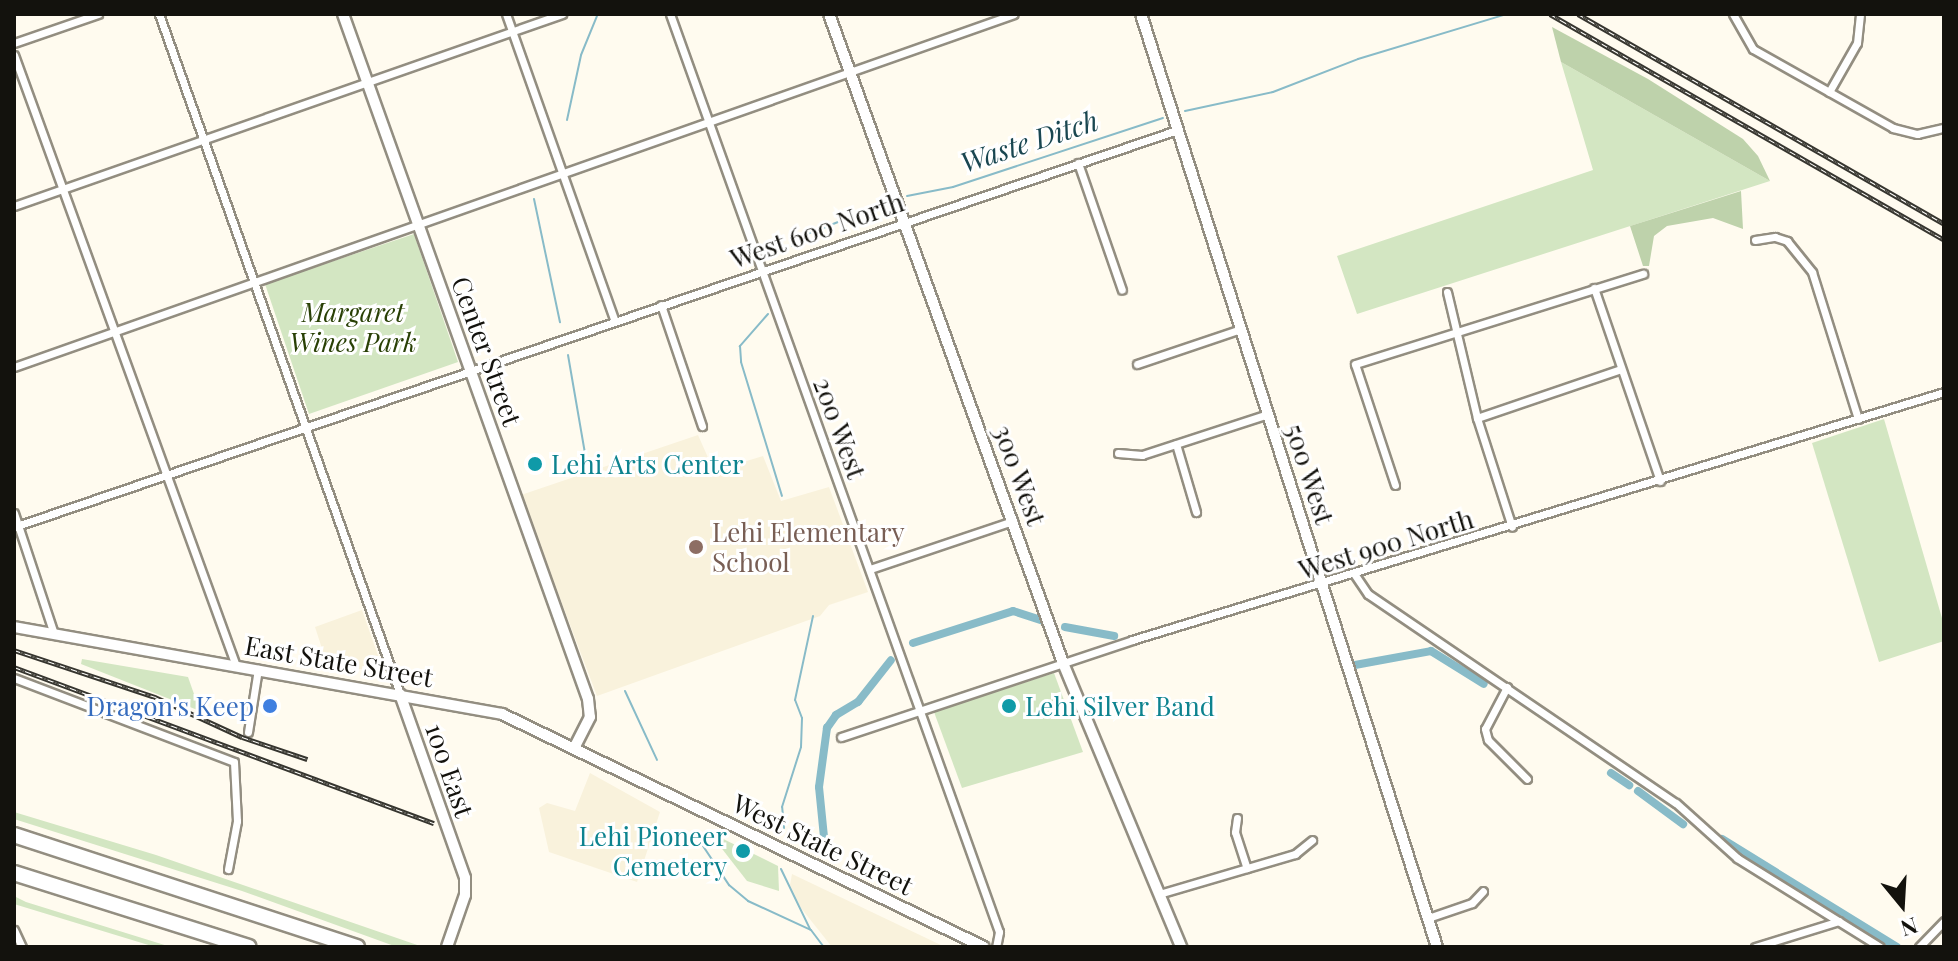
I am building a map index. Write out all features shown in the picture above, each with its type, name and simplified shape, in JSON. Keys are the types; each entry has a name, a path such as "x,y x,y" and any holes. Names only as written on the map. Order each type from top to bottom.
{"highway":[{"path":"14,835 357,947"},
{"path":"14,873 249,947"}],"street":[{"path":"14,43 98,14"},
{"name":"100 East","path":"159,14 465,878 465,895 447,947"},
{"name":"Center Street","path":"343,14 588,699 590,717 575,747"},
{"path":"506,14 615,321"},
{"path":"14,206 562,14"},
{"name":"200 West","path":"670,14 999,932 996,947"},
{"name":"300 West","path":"829,14 1063,663 1181,947"},
{"path":"14,367 419,227 1014,14"},
{"name":"500 West","path":"1141,14 1437,947"},
{"path":"1733,14 1747,44 1893,128 1917,134 1944,128"},
{"path":"1829,92 1857,43 1860,14"},
{"path":"14,55 236,666"},
{"name":"West 600 North","path":"16,527 903,221 1177,130"},
{"path":"1078,163 1122,290"},
{"path":"1755,240 1775,237 1787,241 1812,272 1858,419"},
{"path":"1395,485 1355,364 1643,274"},
{"path":"1594,288 1618,370 1632,389 1660,481"},
{"path":"1447,292 1477,418 1512,527"},
{"path":"661,305 702,426"},
{"path":"1137,364 1241,329"},
{"path":"1477,418 1618,370"},
{"name":"West 900 North","path":"841,737 1063,663 1944,392"},
{"path":"1118,453 1142,455 1268,414"},
{"path":"1176,444 1196,512"},
{"path":"14,513 16,527 54,634"},
{"path":"870,569 1013,521"},
{"path":"1355,575 1368,594 1676,803 1737,858 1880,947"},
{"name":"East State Street","path":"14,627 502,714 642,781"},
{"path":"248,732 258,669"},
{"path":"14,678 234,762 237,821 228,869"},
{"path":"1507,687 1485,729 1488,740 1527,779"},
{"name":"West State Street","path":"642,781 984,947"},
{"path":"1237,818 1235,832 1247,868"},
{"path":"1159,894 1295,854 1312,840"},
{"path":"1428,918 1472,903 1483,891"},
{"path":"1755,947 1839,921"},
{"path":"1919,947 1944,921"},
{"path":"15,929 22,947"}],"shaded area":[{"name":"Lehi Elementary School","path":"698,435 714,471 763,456 781,501 829,487 868,592 829,605 820,616 597,696 521,495"},
{"path":"362,610 382,667 379,672 327,664 315,627"},
{"path":"590,773 660,812 637,882 549,852 539,808 547,803 575,811"},
{"path":"792,874 945,947 832,947 801,908 790,885"}],"green space":[{"path":"1552,27 1648,79 1743,139 1758,156 1770,181 1561,62"},
{"path":"1561,62 1770,181 1357,314 1337,256 1593,170"},
{"path":"1741,191 1743,229 1713,218 1667,226 1654,236 1649,266 1643,266 1630,226"},
{"name":"Margaret Wines Park","path":"414,234 458,362 309,414 265,284"},
{"path":"1884,419 1944,625 1944,641 1879,662 1812,443"},
{"path":"82,659 188,677 200,711 81,664"},
{"path":"1054,673 1083,752 962,788 934,712"},
{"path":"14,812 156,855 423,947 397,947 242,891 14,819"},
{"path":"709,832 778,866 779,891 747,881"},
{"path":"14,896 171,947 155,947 14,904"}],"waterway":[{"name":"Waste Ditch","path":"1185,111 1273,92 1358,59 1507,14"},
{"path":"567,120 581,55 597,16"},
{"name":"Waste Ditch","path":"907,196 953,187 1163,118"},
{"path":"534,199 560,322"},
{"name":"Waste Ditch","path":"833,224 888,202"},
{"name":"Waste Ditch","path":"792,246 796,238 826,227"},
{"name":"Waste Ditch","path":"768,314 740,346 741,362 782,496"},
{"path":"568,355 588,471"},
{"path":"913,643 1013,611 1043,621"},
{"name":"Waste Ditch","path":"784,828 782,807 801,747 802,718 795,700 813,616"},
{"path":"1065,627 1114,636"},
{"path":"1355,665 1431,651 1484,684"},
{"path":"825,847 819,787 827,728 836,715 858,702 891,660"},
{"path":"625,691 657,760"},
{"path":"1611,773 1629,785"},
{"path":"1638,791 1683,824"},
{"path":"693,831 729,885 748,901 811,930 824,947"},
{"path":"1722,839 1897,947"},
{"name":"Waste Ditch","path":"781,869 810,929"}],"railway":[{"path":"1550,14 1944,240"},
{"path":"1578,14 1944,224"},
{"path":"14,650 155,697 242,737 307,759"},
{"path":"14,667 434,823"}],"place":[{"name":"Lehi Arts Center","path":"535,464"},
{"name":"Lehi Elementary School","path":"696,547"},
{"name":"Dragon's Keep","path":"270,706"},
{"name":"Lehi Silver Band","path":"1009,706"},
{"name":"Lehi Pioneer Cemetery","path":"743,851"}]}
